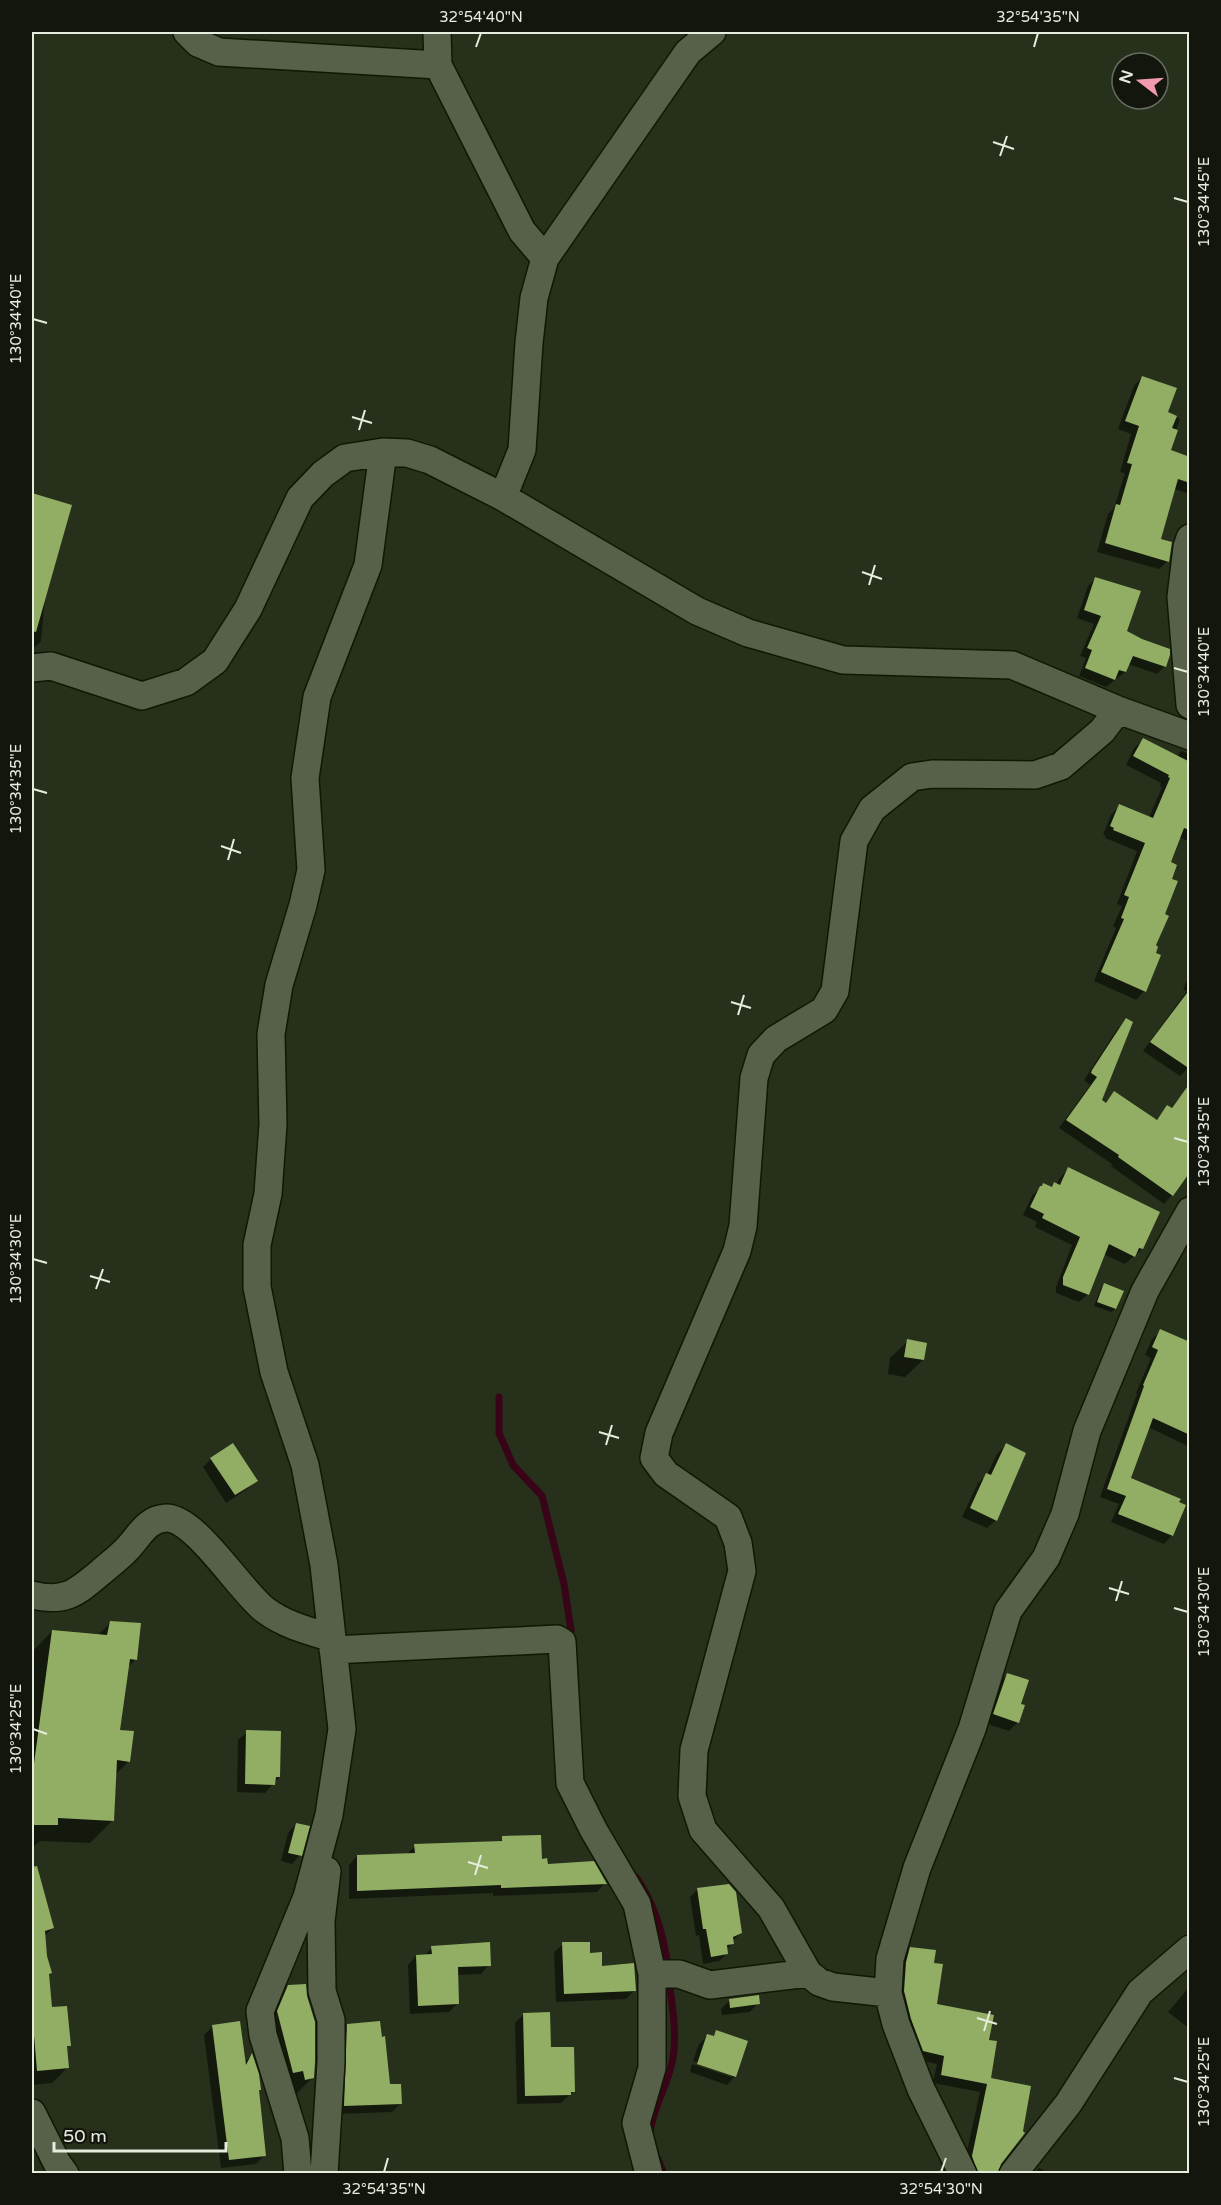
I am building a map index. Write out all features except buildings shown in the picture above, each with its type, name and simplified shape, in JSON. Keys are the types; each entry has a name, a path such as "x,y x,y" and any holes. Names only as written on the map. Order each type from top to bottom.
{"street":[{"path":"187,32 198,43 219,52 438,65"},
{"path":"437,32 438,65 522,231 545,258"},
{"path":"503,496 522,450 534,298 545,258 688,52 712,32"},
{"path":"298,2174 295,2138 263,2035 260,2011 307,1897 329,1815 342,1729 324,1565 305,1465 274,1372 257,1287 256,1245 268,1194 272,1136 271,1034 279,985 303,905 310,870 305,778 317,697 368,565 383,452"},
{"path":"32,668 51,666 142,696 186,682 215,661 248,609 300,498 323,474 345,458 383,452 407,453 430,460 503,496 697,611 748,633 843,660 1012,665 1118,710 1190,736"},
{"path":"1190,538 1182,597 1190,705"},
{"path":"888,1993 834,1987 819,1982 808,1973 771,1908 703,1830 692,1796 694,1750 742,1570 738,1543 728,1517 666,1474 654,1458 659,1433 737,1251 743,1226 754,1078 761,1055 776,1039 824,1010 835,991 854,841 872,809 912,777 932,774 1035,775 1061,766 1102,730 1118,710"},
{"path":"963,2174 921,2089 896,2024 888,1993 890,1959 917,1868 972,1729 1008,1611 1046,1558 1065,1514 1087,1431 1145,1290 1190,1211"},
{"path":"32,1595 49,1599 75,1593 126,1550 151,1521 168,1518 185,1525 198,1536 264,1609 333,1644 558,1639 562,1642 570,1783 593,1829 637,1904 664,1974 652,2068 636,2123 649,2174"},
{"path":"324,2174 331,2062 331,2020 322,1991 321,1921 333,1820 329,1815"},
{"path":"1013,2174 1068,2104 1140,1992 1190,1949"},
{"path":"664,1974 710,1985 808,1973"},
{"path":"32,2113 57,2163 65,2174"}],"waterway":[{"path":"499,1397 499,1433 513,1465 542,1496 564,1584 571,1630 570,1641"},
{"path":"636,1877 648,1897 657,1920 668,1968"},
{"path":"650,2134 651,2124 673,2058 674,2028 669,1979"},
{"path":"658,2159 664,2174"}]}
